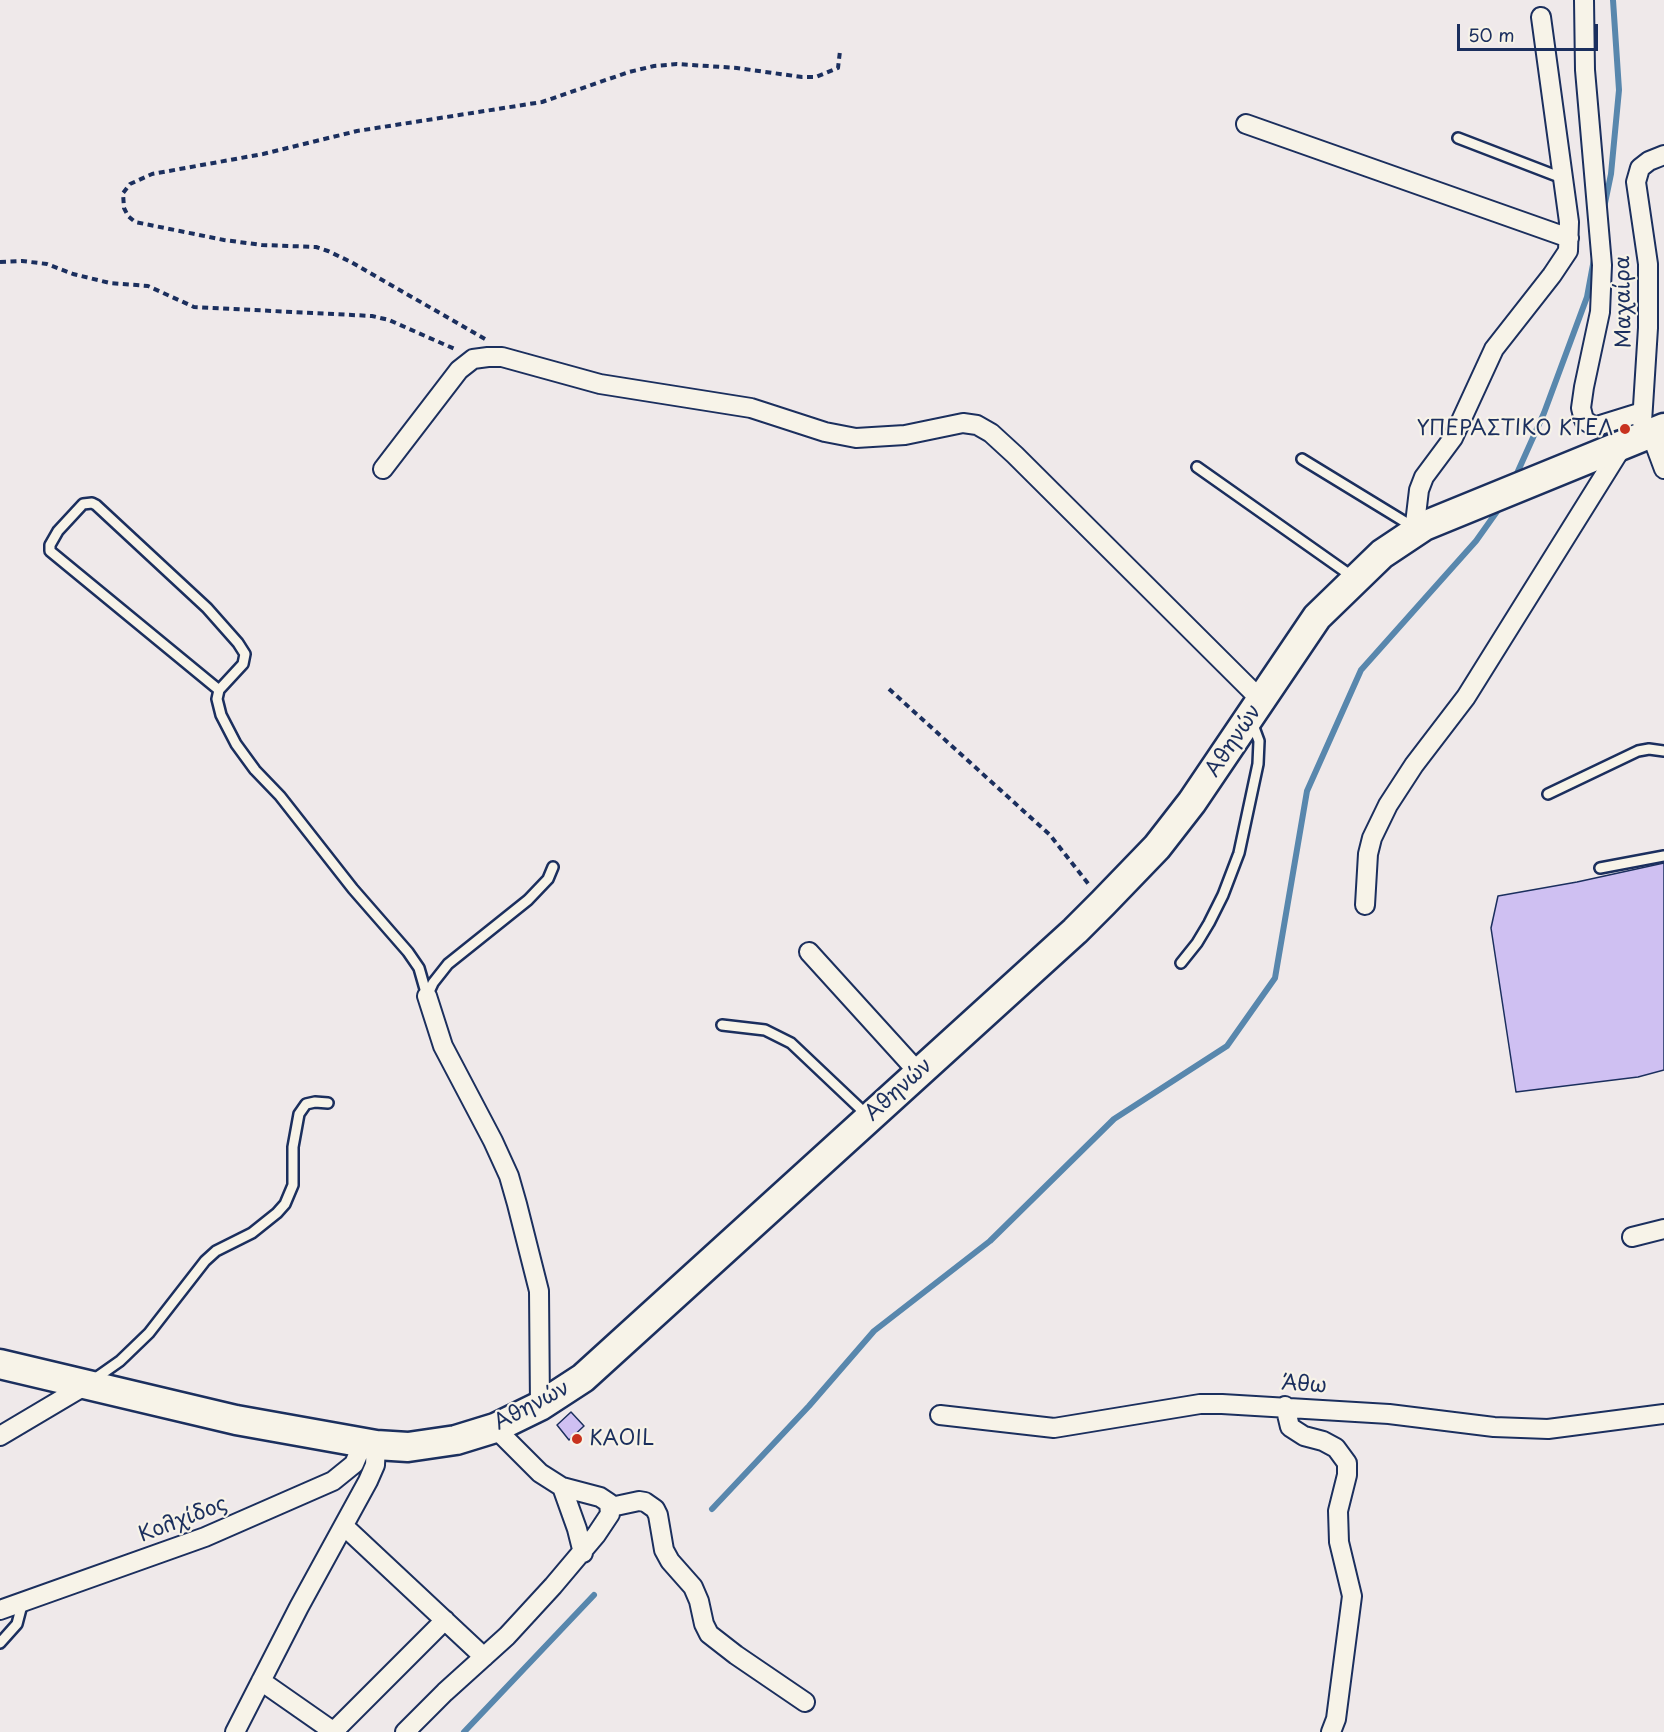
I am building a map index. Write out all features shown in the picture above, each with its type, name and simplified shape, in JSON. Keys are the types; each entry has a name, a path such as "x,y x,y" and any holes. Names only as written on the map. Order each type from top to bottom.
{"main road":[{"name":"Αθηνών","path":"0,1364 236,1420 370,1444 408,1447 441,1443 495,1428 540,1406 583,1378 1103,903 1172,828 1317,617 1355,578 1390,548 1418,529 1575,464 1645,431"}],"street":[{"path":"1584,0 1585,70 1602,265 1600,312 1581,408 1584,420 1592,426 1645,431"},
{"path":"1418,529 1419,490 1424,477 1453,438 1494,349 1563,261 1568,251 1569,222 1540,17"},
{"path":"1246,124 1569,238"},
{"name":"Μαχαίρα","path":"1645,431 1648,264 1635,182 1640,168 1649,161 1664,155"},
{"path":"383,469 459,370 473,359 488,357 509,359 600,384 751,408 843,436 884,438 963,423 982,427 1004,444 1043,481 1256,708"},
{"path":"1645,431 1664,469"},
{"path":"1365,905 1368,854 1372,838 1388,805 1414,765 1466,697 1645,431"},
{"path":"809,952 918,1072"},
{"path":"427,996 443,1046 509,1176 517,1204 539,1291 540,1406"},
{"path":"1632,1237 1664,1229"},
{"path":"0,1436 86,1385"},
{"name":"Άθω","path":"940,1415 1054,1428 1200,1404 1285,1406 1548,1429 1664,1414"},
{"path":"1285,1406 1290,1427 1304,1436 1323,1441 1336,1448 1347,1463 1347,1475 1338,1511 1339,1542 1352,1596 1336,1719 1330,1732"},
{"path":"405,1732 522,1619 583,1552 610,1514 609,1503 600,1497 562,1487 540,1473 495,1428"},
{"path":"235,1732 372,1472 370,1444"},
{"name":"Κολχίδος","path":"0,1610 205,1537 333,1481 354,1464 370,1444"},
{"path":"562,1487 583,1552"},
{"path":"610,1507 639,1501 655,1509 664,1550 670,1561 693,1587 709,1634 805,1702"},
{"path":"345,1527 484,1657"},
{"path":"261,1681 333,1732 445,1620"}],"lane":[{"path":"1458,138 1562,178"},
{"path":"1302,459 1418,529"},
{"path":"1197,467 1355,578"},
{"path":"219,690 50,551 50,545 57,531 82,504 96,505 207,608 238,643 245,654 243,664 219,690 217,699 218,707 236,744 353,889 408,952 419,968 427,996"},
{"path":"1181,963 1209,923 1239,854 1258,764 1259,741 1256,708"},
{"path":"1548,794 1638,751 1649,749 1664,751"},
{"path":"1600,868 1664,856"},
{"path":"427,996 440,972 528,900 548,879 553,867"},
{"path":"722,1025 765,1030 791,1043 869,1117"},
{"path":"86,1385 120,1361 149,1333 216,1251 252,1233 285,1204 293,1185 293,1147 299,1114 306,1104 328,1102"},
{"path":"0,1643 17,1624 23,1601"}],"path":[{"path":"509,359 495,346 475,333 328,251 301,246 262,245 224,240 135,222 124,208 123,193 130,184 152,174 263,154 357,131 542,102 628,72 654,66 677,64 737,68 816,77 838,68 840,51"},
{"path":"0,262 22,261 47,264 73,274 110,283 148,286 194,307 381,318 473,359"},
{"path":"888,688 1050,835 1103,903"}],"building":[{"path":"1664,863 1664,1070 1638,1077 1516,1092 1491,928 1498,896"},
{"path":"571,1412 584,1426 569,1440 557,1425"}],"waterway":[{"path":"1604,208 1611,174 1619,90 1613,0"},
{"path":"1514,480 1544,413 1587,297 1594,259"},
{"path":"712,1509 809,1406 874,1331 990,1241 1114,1119 1227,1046 1275,978 1307,791 1361,670 1476,541 1503,503"},
{"path":"464,1732 594,1595"}],"place":[{"name":"ΥΠΕΡΑΣΤΙΚΟ ΚΤΕΛ","path":"1625,429"},
{"name":"KAOIL","path":"577,1439"}]}
